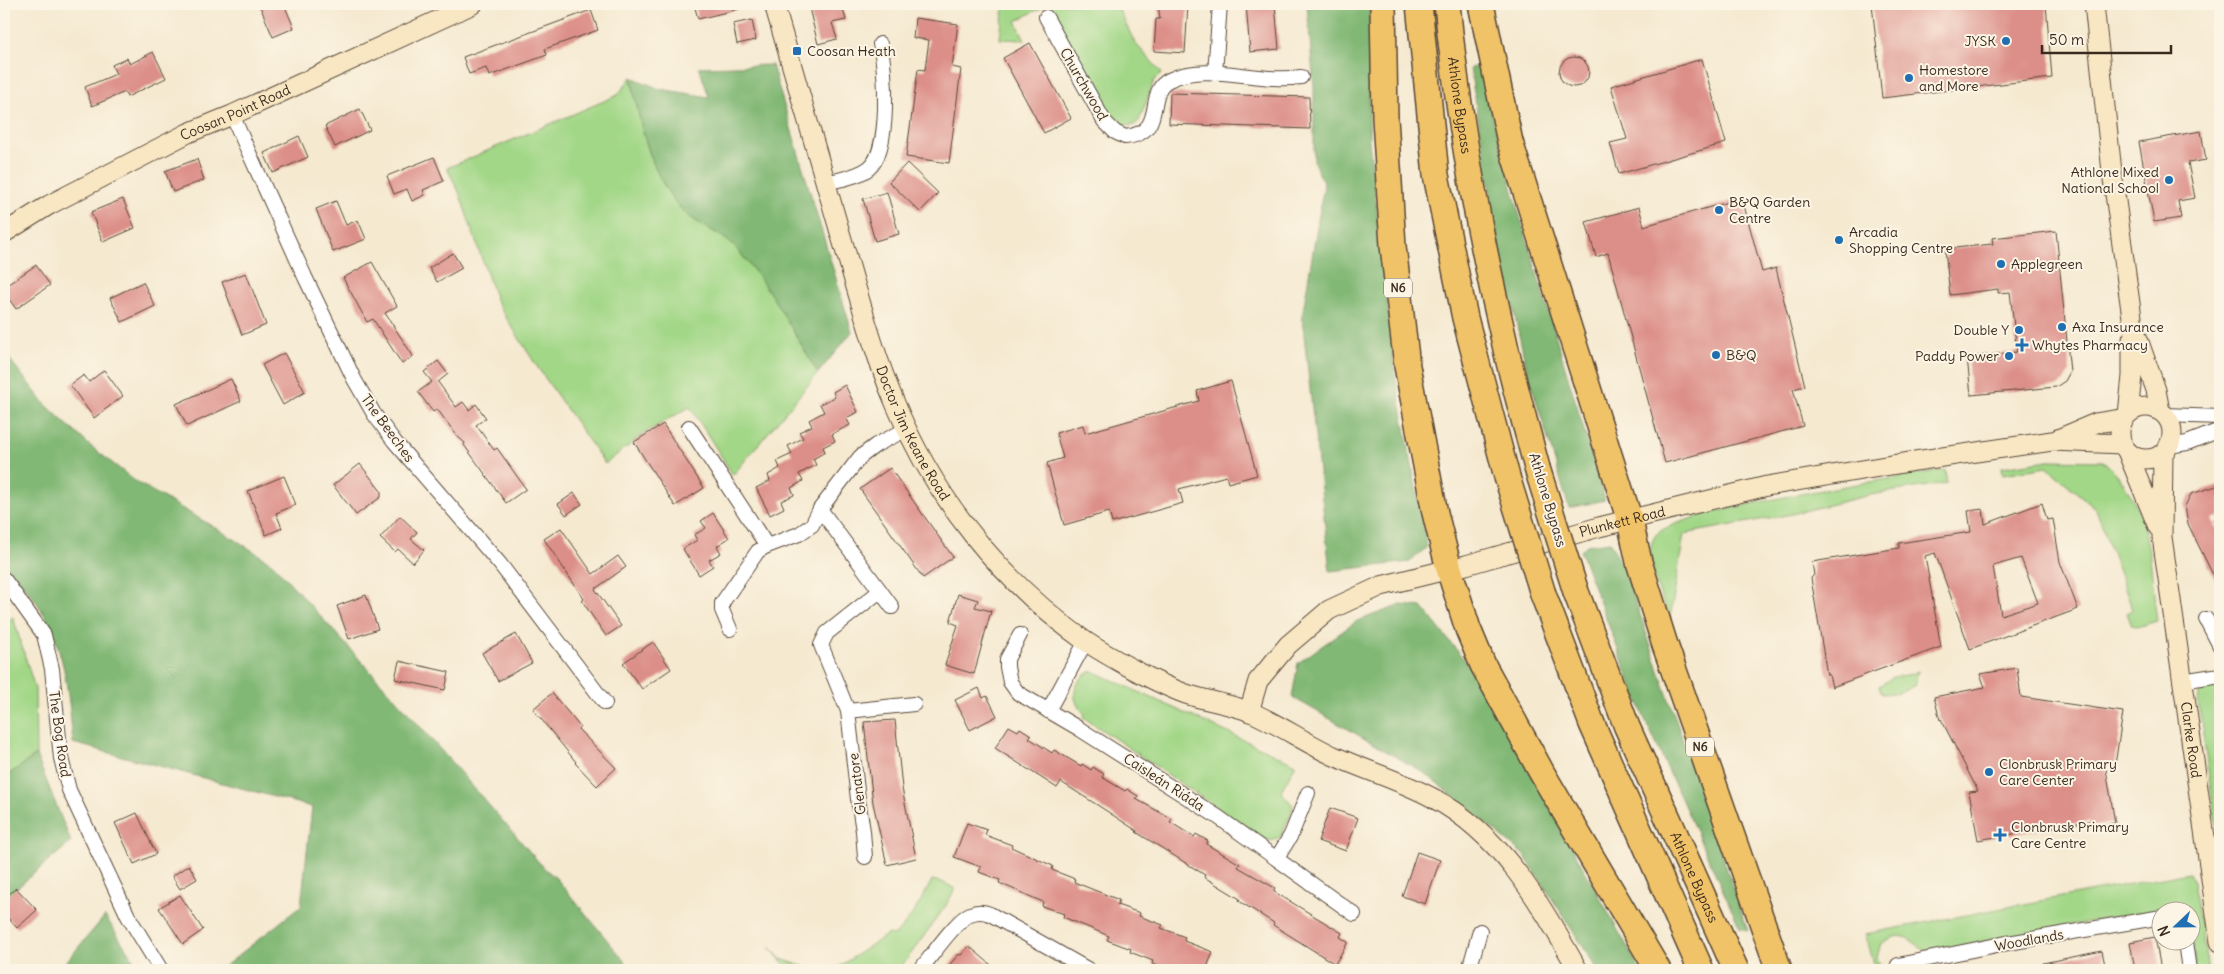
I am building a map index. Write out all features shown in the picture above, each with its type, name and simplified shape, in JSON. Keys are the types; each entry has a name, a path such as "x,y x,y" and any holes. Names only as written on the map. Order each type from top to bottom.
{"highway":[{"name":"N6","path":"1383,4 1385,118 1393,246 1406,366 1435,513 1449,569 1468,629 1483,664 1542,773 1658,970"},
{"path":"1419,4 1436,176 1465,318 1507,477 1543,594 1592,724 1701,970"},
{"name":"Athlone Bypass","path":"1447,4 1454,79 1473,196 1504,341 1538,468 1576,592 1627,727 1736,970"},
{"name":"N6","path":"1482,4 1510,142 1630,520 1639,562 1665,645 1779,970"}],"street":[{"name":"Coosan Point Road","path":"4,233 49,205 188,133 232,115 473,4"},
{"name":"Doctor Jim Keane Road","path":"774,4 869,329 890,390 906,429 944,498 967,528 1012,578 1043,607 1086,641 1117,660 1184,694 1249,712 1334,756 1434,798 1463,818 1494,845 1519,872 1578,970"},
{"path":"1215,73 1220,4"},
{"path":"2094,4 2112,172 2132,326 2132,376 2120,436 2125,448 2133,456 2149,459 2166,449 2220,430"},
{"name":"Churchwood","path":"1046,17 1104,121 1115,132 1125,137 1142,133 1149,126 1153,118 1160,87 1165,82 1189,73 1215,73 1273,80 1301,77"},
{"path":"826,183 866,170 875,160 882,139 885,95 885,74 880,44"},
{"name":"The Beeches","path":"232,115 305,277 354,379 374,414 394,441 500,564 604,704"},
{"path":"2132,326 2163,413 2172,430 2166,449"},
{"path":"2125,417 2142,407 2163,413 2220,417"},
{"name":"Plunkett Road","path":"2052,441 2096,423 2125,417"},
{"path":"689,427 767,546"},
{"path":"730,629 722,610 722,603 754,556 767,546 788,539 808,528 820,509 864,452 906,429"},
{"name":"Plunkett Road","path":"1249,712 1258,681 1288,645 1329,610 1382,586 1599,527 1767,486 1916,460 2052,441 2125,448"},
{"name":"Clarke Road","path":"2125,448 2162,537"},
{"name":"Clarke Road","path":"2166,449 2162,537 2220,942"},
{"path":"820,509 892,607"},
{"name":"The Bog Road","path":"4,579 44,635 52,669 61,758 69,790 128,916 161,970"},
{"name":"Glenatore","path":"865,857 864,831 858,799 848,711 821,644 827,634 880,591"},
{"path":"2206,619 2220,646"},
{"name":"Caisleán Riáda","path":"1020,635 1007,659 1010,682 1018,693 1150,772 1277,858 1354,914"},
{"path":"1048,711 1086,641"},
{"path":"2182,681 2220,676"},
{"path":"848,711 914,704"},
{"path":"1277,858 1291,835 1308,793"},
{"path":"920,970 960,922 968,915 978,911 990,914 1088,970"},
{"name":"Woodlands","path":"1898,965 2002,944 2152,919"},
{"path":"1469,970 1480,931"},
{"path":"2186,952 2189,970"}],"green space":[{"path":"1004,4 1049,4 1016,21 1025,40 1000,39"},
{"path":"1049,4 1116,4 1135,43 1162,73 1154,81 1139,121 1134,125 1123,126 1109,115"},
{"path":"1307,4 1370,4 1369,141 1395,374 1427,547 1410,562 1330,571 1302,317 1324,185 1314,162 1314,88"},
{"path":"772,65 852,332 818,373 770,293 749,263 731,243 682,210 671,196 661,180 648,147 642,129 631,77 660,89 709,97 699,67"},
{"path":"1479,66 1521,220 1605,500 1569,508 1527,370 1499,246 1470,68"},
{"path":"631,77 642,130 661,180 671,196 682,210 731,243 749,263 770,293 818,373 733,475 690,407 646,432 605,464 536,365 497,303 459,192 447,168 618,95"},
{"path":"4,352 44,403 88,444 135,481 273,564 410,715 544,868 556,878 632,970 220,970 301,906 312,807 73,743 64,669 53,634 32,596 4,566"},
{"path":"2049,460 2101,461 2116,473 2123,482 2135,503 2143,523 2151,565 2157,621 2136,627 2132,626 2127,613 2133,610 2096,509 2047,467 2003,474 2002,467"},
{"path":"1945,470 1947,483 1870,495 1792,514 1684,534 1670,619 1654,578 1650,555 1651,545 1655,536 1671,526 1702,516 1791,496"},
{"path":"1610,542 1625,571 1748,931 1740,928 1644,717 1580,551 1587,545"},
{"path":"1401,605 1422,607 1475,673 1640,970 1598,970 1524,855 1426,774 1292,697 1298,663 1357,621"},
{"path":"13,617 35,689 36,755 4,778 4,624"},
{"path":"1093,671 1296,764 1281,792 1293,805 1290,817 1279,839 1268,841 1259,836 1083,717 1085,714 1076,702 1075,690 1081,679"},
{"path":"1918,671 1915,685 1899,692 1882,694 1879,686 1893,677 1912,674"},
{"path":"2217,681 2220,682 2220,854 2198,700 2200,690"},
{"path":"36,755 71,842 4,899 4,778"},
{"path":"2189,873 2193,881 2197,902 2152,902 2152,912 2020,934 1942,950 1932,951 1924,949 1899,936 1881,944 1877,957 1881,968 1876,970 1865,934"},
{"path":"932,880 945,883 955,889 945,907 899,970 827,970 840,966 888,934 895,935 916,909"},
{"path":"105,916 140,970 59,970"},
{"path":"2202,934 2208,970 2196,970 2194,952 2202,952"},
{"path":"769,947 781,959 815,970 789,970"}],"building":[{"path":"259,4 284,4 294,28 273,37"},
{"path":"694,4 739,4 739,9 698,19"},
{"path":"808,4 829,4 829,7 843,9 846,20 832,23 837,39 818,44"},
{"path":"1158,4 1188,4 1185,53 1154,51 1156,19 1160,19"},
{"path":"1246,4 1275,4 1279,49 1250,52"},
{"path":"1872,4 2046,4 2052,78 1882,98"},
{"path":"591,10 598,30 545,49 547,55 489,76 486,68 469,74 463,57"},
{"path":"915,18 958,24 952,67 961,69 949,163 906,157 918,69 925,70 929,40 913,38"},
{"path":"752,20 756,40 737,44 733,24"},
{"path":"1030,43 1071,118 1044,133 1003,58"},
{"path":"153,52 166,78 127,97 125,92 92,106 85,87 116,74 112,65 127,58 130,64"},
{"path":"1574,57 1585,61 1589,72 1585,83 1574,87 1563,83 1559,72 1563,61"},
{"path":"1702,59 1726,143 1619,174 1610,143 1627,139 1611,86"},
{"path":"1170,93 1309,97 1310,129 1169,124"},
{"path":"360,109 370,130 335,147 325,126"},
{"name":"Athlone Mixed National School","path":"2201,131 2206,160 2188,163 2195,198 2178,201 2181,218 2154,222 2139,142"},
{"path":"299,136 308,157 273,173 264,153"},
{"path":"434,157 444,181 423,190 425,195 412,201 407,189 394,194 387,176"},
{"path":"197,159 204,180 173,192 165,171"},
{"path":"907,163 938,193 920,212 889,182"},
{"path":"887,192 899,234 875,241 863,199"},
{"name":"B&Q","path":"1742,198 1762,272 1776,268 1805,386 1793,389 1803,426 1665,463 1608,253 1596,257 1586,222 1639,207 1644,226"},
{"path":"123,199 135,228 103,242 91,212"},
{"path":"336,201 346,225 358,220 366,239 333,252 316,209"},
{"path":"2056,231 2070,372 2065,381 2056,387 1971,395 1967,357 2017,352 2010,292 1998,293 1998,289 1950,295 1945,249 1993,244 1992,238"},
{"path":"453,253 462,268 437,282 429,268"},
{"path":"372,262 397,306 385,313 413,356 402,364 373,319 367,322 343,278"},
{"path":"36,265 50,285 16,309 4,292 4,287"},
{"path":"246,273 266,325 242,335 222,282"},
{"path":"143,282 155,306 122,322 110,298"},
{"path":"284,353 305,392 283,405 262,365"},
{"path":"438,361 448,374 438,382 456,407 463,402 469,410 476,404 486,418 476,425 494,450 497,448 526,489 506,503 464,445 465,443 458,437 437,409 433,412 418,392 432,382 424,372"},
{"path":"104,370 123,396 94,418 70,385 84,375 89,382"},
{"path":"231,379 241,401 187,426 176,404"},
{"path":"1231,381 1257,475 1228,483 1226,476 1179,489 1183,503 1112,523 1109,512 1064,525 1047,463 1063,458 1056,433 1083,425 1085,433 1199,401 1197,391"},
{"path":"845,385 858,412 846,418 850,425 832,434 835,441 823,447 825,452 813,459 816,465 799,474 803,481 791,488 794,495 781,501 784,508 770,515 756,488 770,481 768,475 780,468 777,461 792,454 788,446 803,438 799,432 812,426 809,420 824,412 820,404 835,397 833,392"},
{"path":"663,424 704,488 675,506 634,442"},
{"path":"360,464 381,491 381,497 356,515 333,485"},
{"path":"890,468 953,557 923,578 860,489"},
{"path":"284,476 296,505 276,513 282,528 266,535 248,491"},
{"path":"2220,485 2220,516 2213,519 2220,535 2220,589 2188,524 2185,506 2191,494"},
{"path":"574,493 582,504 566,515 558,504"},
{"path":"2042,503 2047,520 2053,519 2060,562 2078,609 1970,649 1935,553 1925,556 1941,647 1832,687 1829,675 1827,675 1811,578 1814,575 1812,562 1899,548 1899,543 1971,532 1968,511 1983,509 1985,524","holes":["2021,558 2038,603 2001,615 1993,566"]},
{"path":"713,513 729,538 717,546 721,553 709,560 713,566 699,575 683,549 697,540 694,535 706,528 701,521"},
{"path":"400,516 417,532 411,539 424,550 413,563 398,549 395,552 380,538"},
{"path":"561,528 593,574 618,556 626,567 595,589 621,626 606,636 544,539"},
{"path":"958,594 978,600 975,607 991,611 974,674 945,665 958,625 950,622"},
{"path":"366,595 378,629 349,639 337,606"},
{"path":"516,634 532,663 498,681 482,653"},
{"path":"653,642 671,669 642,689 623,663"},
{"path":"399,661 449,672 445,690 395,679"},
{"name":"Clonbrusk Primary Care Center","path":"2017,668 2021,697 2123,712 2115,765 2105,763 2115,823 2090,827 2089,821 1978,840 1969,792 1978,791 1940,720 1934,697 1985,687 1980,674"},
{"path":"979,688 983,698 987,696 997,716 970,730 955,700"},
{"path":"552,693 580,727 578,729 616,768 597,786 575,763 533,709"},
{"path":"895,720 902,788 916,858 887,865 873,803 864,722"},
{"path":"1009,726 1018,731 1020,728 1031,735 1029,738 1052,753 1054,750 1091,770 1093,767 1104,774 1102,777 1125,791 1127,789 1138,796 1136,799 1172,819 1170,822 1194,837 1196,834 1208,841 1206,844 1240,864 1238,867 1275,888 1273,891 1342,933 1340,937 1348,942 1335,964 1273,925 1274,923 1239,901 1240,899 1204,877 1205,875 1136,832 1102,808 1061,782 1057,788 995,748"},
{"path":"1330,808 1358,818 1346,851 1318,841"},
{"path":"137,813 156,854 134,864 115,823"},
{"path":"967,823 987,830 985,835 1012,845 1011,847 1053,866 1052,870 1075,879 1074,882 1119,900 1117,905 1140,913 1139,916 1163,925 1161,928 1185,937 1184,941 1213,952 1206,970 1168,970 1152,964 1153,961 1130,952 1131,949 1107,940 1109,936 1063,917 1064,914 1042,906 1043,902 999,883 1000,880 979,872 981,867 954,857"},
{"path":"1417,852 1440,860 1425,904 1402,896"},
{"path":"189,865 197,879 180,889 172,876"},
{"path":"16,888 37,910 17,928 4,913 4,899"},
{"path":"180,895 203,930 183,944 159,908"},
{"path":"2152,938 2152,952 2158,952 2161,970 2135,970 2130,942"},
{"path":"969,946 997,970 945,970"},
{"path":"2102,951 2106,970 2043,970 2043,963"}],"place":[{"name":"JYSK","path":"2006,41"},
{"name":"Coosan Heath","path":"797,51"},
{"name":"Homestore and More","path":"1909,78"},
{"name":"Athlone Mixed National School","path":"2169,180"},
{"name":"B&Q Garden Centre","path":"1719,210"},
{"name":"Arcadia Shopping Centre","path":"1839,240"},
{"name":"Applegreen","path":"2001,264"},
{"name":"Axa Insurance","path":"2062,327"},
{"name":"Double Y","path":"2019,330"},
{"name":"Whytes Pharmacy","path":"2022,345"},
{"name":"B&Q","path":"1716,355"},
{"name":"Paddy Power","path":"2009,356"},
{"name":"Clonbrusk Primary Care Center","path":"1989,772"},
{"name":"Clonbrusk Primary Care Centre","path":"2000,835"}]}
